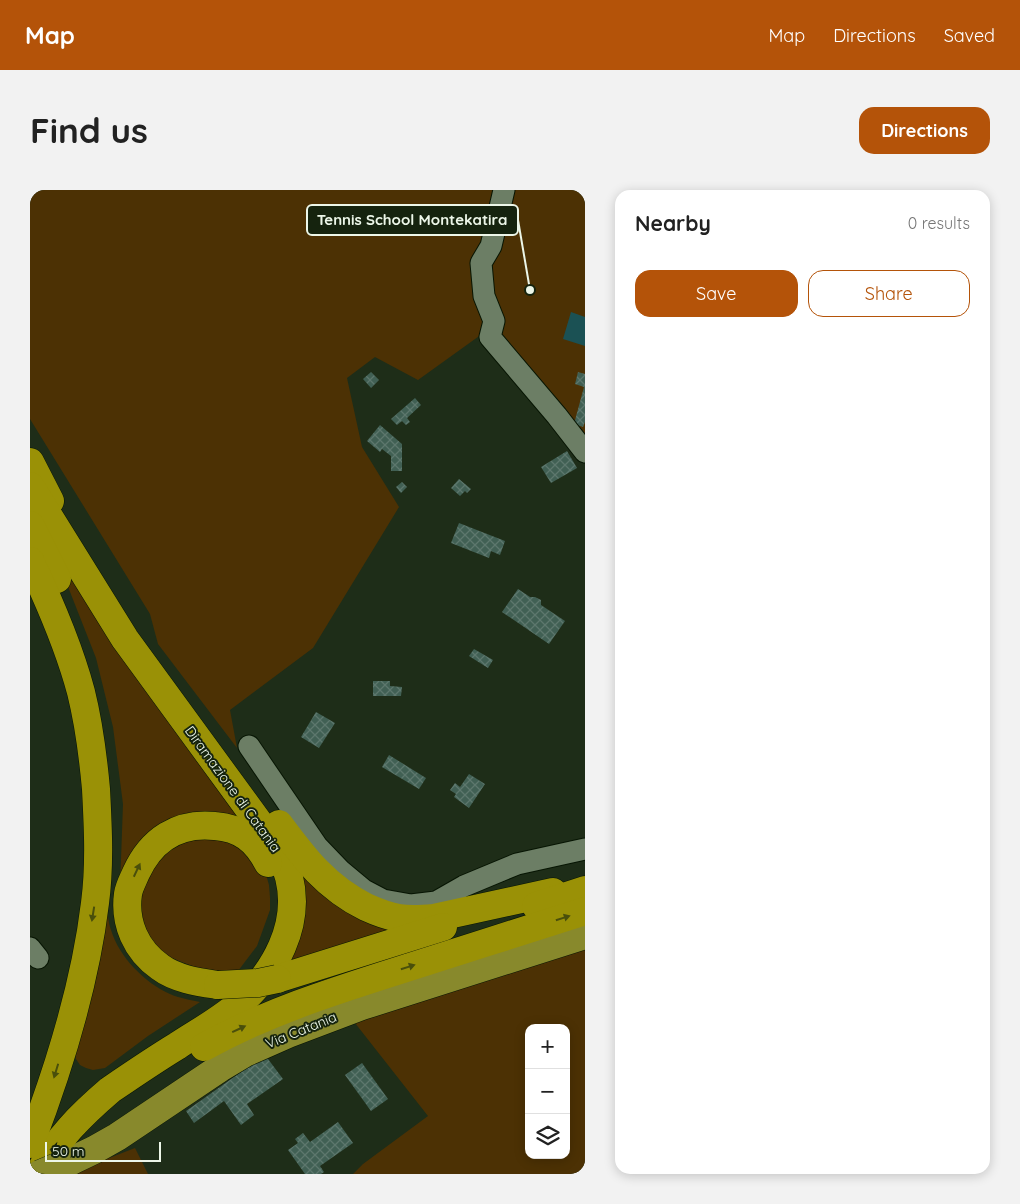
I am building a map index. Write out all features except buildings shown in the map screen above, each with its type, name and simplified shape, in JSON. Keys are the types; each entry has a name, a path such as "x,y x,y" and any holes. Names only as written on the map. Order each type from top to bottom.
{"highway":[{"path":"30,462 35,483 145,641 293,843 326,881 352,900 382,914 398,918 416,919 434,918 554,892"},
{"name":"Diramazione di Catania","path":"35,483 88,579 125,639 276,846 284,861 292,896 292,913 282,946 268,973 256,988 220,1018 110,1090 70,1128 55,1147 40,1174"},
{"path":"30,524 64,595 80,636 98,694 109,748 114,814 112,903 115,923 128,952 137,963 164,984 193,994 258,983 272,986 296,986 585,890"},
{"path":"30,561 67,648 81,693 92,752 98,830 95,902 86,957 73,1014 48,1098 30,1144"},
{"path":"30,591 41,612 67,648"},
{"path":"30,1172 48,1138 84,1095 100,1080 130,1058 224,994 252,965 268,939 276,907 276,892 270,867 263,853 248,838 232,828 207,825 191,826 165,836 156,843 143,859 128,892 127,908 129,923 138,945 161,968 174,975 217,991"},
{"path":"272,986 585,882"},
{"path":"60,1167 64,1153 80,1135 104,1114 152,1080 230,1033 269,1015 324,994 585,911"}],"main road":[{"name":"Via Catania","path":"40,1174 60,1167 94,1150 245,1053 288,1034 362,1006 585,935"}],"street":[{"path":"504,190 491,246 482,263 484,296 494,321 490,337 585,452"},
{"path":"249,746 317,846 340,870 364,890 383,900 411,905 436,902 464,886 517,864 585,849"}],"shaded area":[{"path":"30,190 585,190 585,443 482,334 418,380 375,357 347,378 362,447 399,507 313,648 230,710 237,748 158,644 150,614 30,419"},
{"path":"70,560 263,839 212,818 120,887 123,804 113,727 96,658 63,574"},
{"path":"225,834 265,871 269,885 270,910 257,946 238,971 210,971 172,958 160,950 144,927 139,914 139,886 171,841"},
{"path":"300,873 405,926 284,964"},
{"path":"106,903 109,924 115,940 134,968 151,983 170,994 200,1002 148,1036 105,1068 93,1070 80,1065 73,1048"},
{"path":"585,946 585,1174 353,1174 363,1164 428,1116 355,1023"},
{"path":"135,1148 148,1174 68,1174"}],"water":[{"path":"571,312 585,317 585,346 563,339"}],"place":[{"name":"Tennis School Montekatira","path":"530,290"}]}
